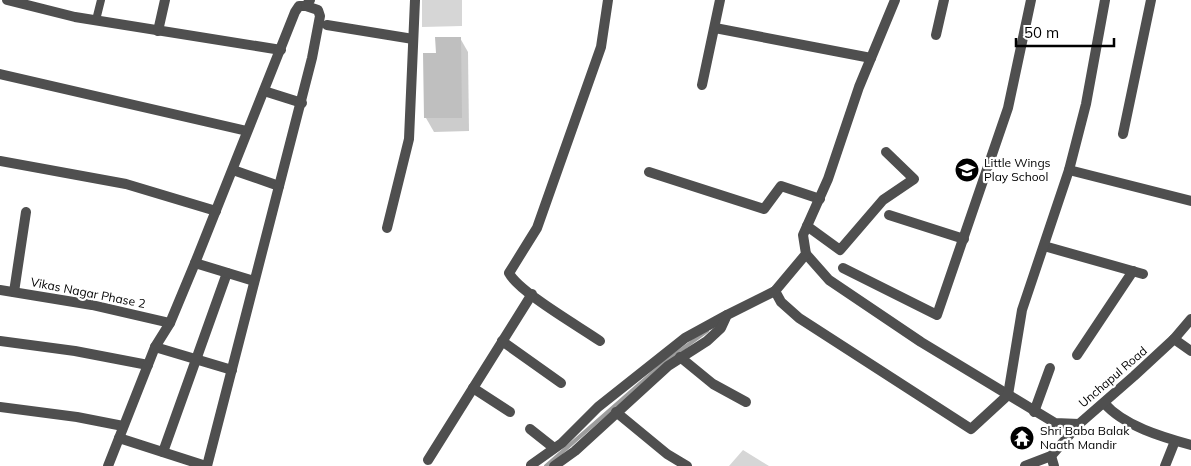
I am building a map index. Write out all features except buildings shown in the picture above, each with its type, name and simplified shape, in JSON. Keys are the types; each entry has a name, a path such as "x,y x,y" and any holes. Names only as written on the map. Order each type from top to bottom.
{"street":[{"path":"7,0 96,20 280,50"},
{"path":"158,31 164,0"},
{"path":"387,228 409,139 415,0"},
{"path":"600,342 532,294 512,278 509,273 537,228 601,47 608,0"},
{"path":"702,85 720,0"},
{"path":"895,0 871,58 820,199 803,235 806,254 829,280 921,342 1055,423 1079,424"},
{"path":"936,35 944,0"},
{"path":"843,268 937,315 1008,108 1031,0"},
{"path":"775,291 782,302 799,318 971,429 1008,395 1022,310 1069,170 1086,104 1105,0"},
{"path":"1123,134 1151,0"},
{"path":"108,466 123,426 155,348 170,323 195,263 280,50 303,3 318,10 320,16 302,103 206,466 119,438"},
{"path":"327,25 413,38"},
{"path":"715,28 871,58"},
{"path":"0,74 247,131"},
{"path":"264,91 302,103"},
{"path":"807,226 840,250 883,200 914,179 886,152"},
{"path":"0,161 126,184 216,212"},
{"path":"233,170 279,186"},
{"path":"1069,170 1191,201"},
{"path":"649,172 764,208 781,186 820,199"},
{"path":"14,292 26,212"},
{"path":"889,215 964,239"},
{"path":"1044,246 1138,272 1077,355"},
{"path":"531,465 554,448 598,408 686,338 727,314 775,291 806,254"},
{"path":"195,263 254,281"},
{"path":"163,452 227,272"},
{"name":"Vikas Nagar Phase 2","path":"0,290 92,305 170,323"},
{"path":"428,460 532,294"},
{"path":"554,466 575,451 647,383 680,357 707,341 721,328 727,314"},
{"name":"Unchapul Road","path":"1025,466 1053,461 1079,424 1174,339 1191,319"},
{"path":"1174,339 1191,351"},
{"path":"0,341 74,351 148,365"},
{"path":"502,341 561,383"},
{"path":"155,348 232,370"},
{"path":"680,357 713,384 746,402"},
{"path":"1034,412 1050,368"},
{"path":"473,388 510,412"},
{"path":"1104,403 1112,412 1129,422 1175,441 1191,445"},
{"path":"0,407 77,417 123,426"},
{"path":"616,412 660,448 687,466"},
{"path":"530,429 554,448"},
{"path":"1165,466 1175,441"}],"lane":[{"path":"96,20 101,0"}],"shaded area":[{"path":"422,0 462,0 462,26 422,27"},
{"path":"743,450 769,466 729,466"}],"waterway":[{"path":"546,466 666,361 707,331"}],"place":[{"name":"Little Wings Play School","path":"967,170"},
{"name":"Shri Baba Balak Naath Mandir","path":"1022,438"}]}
